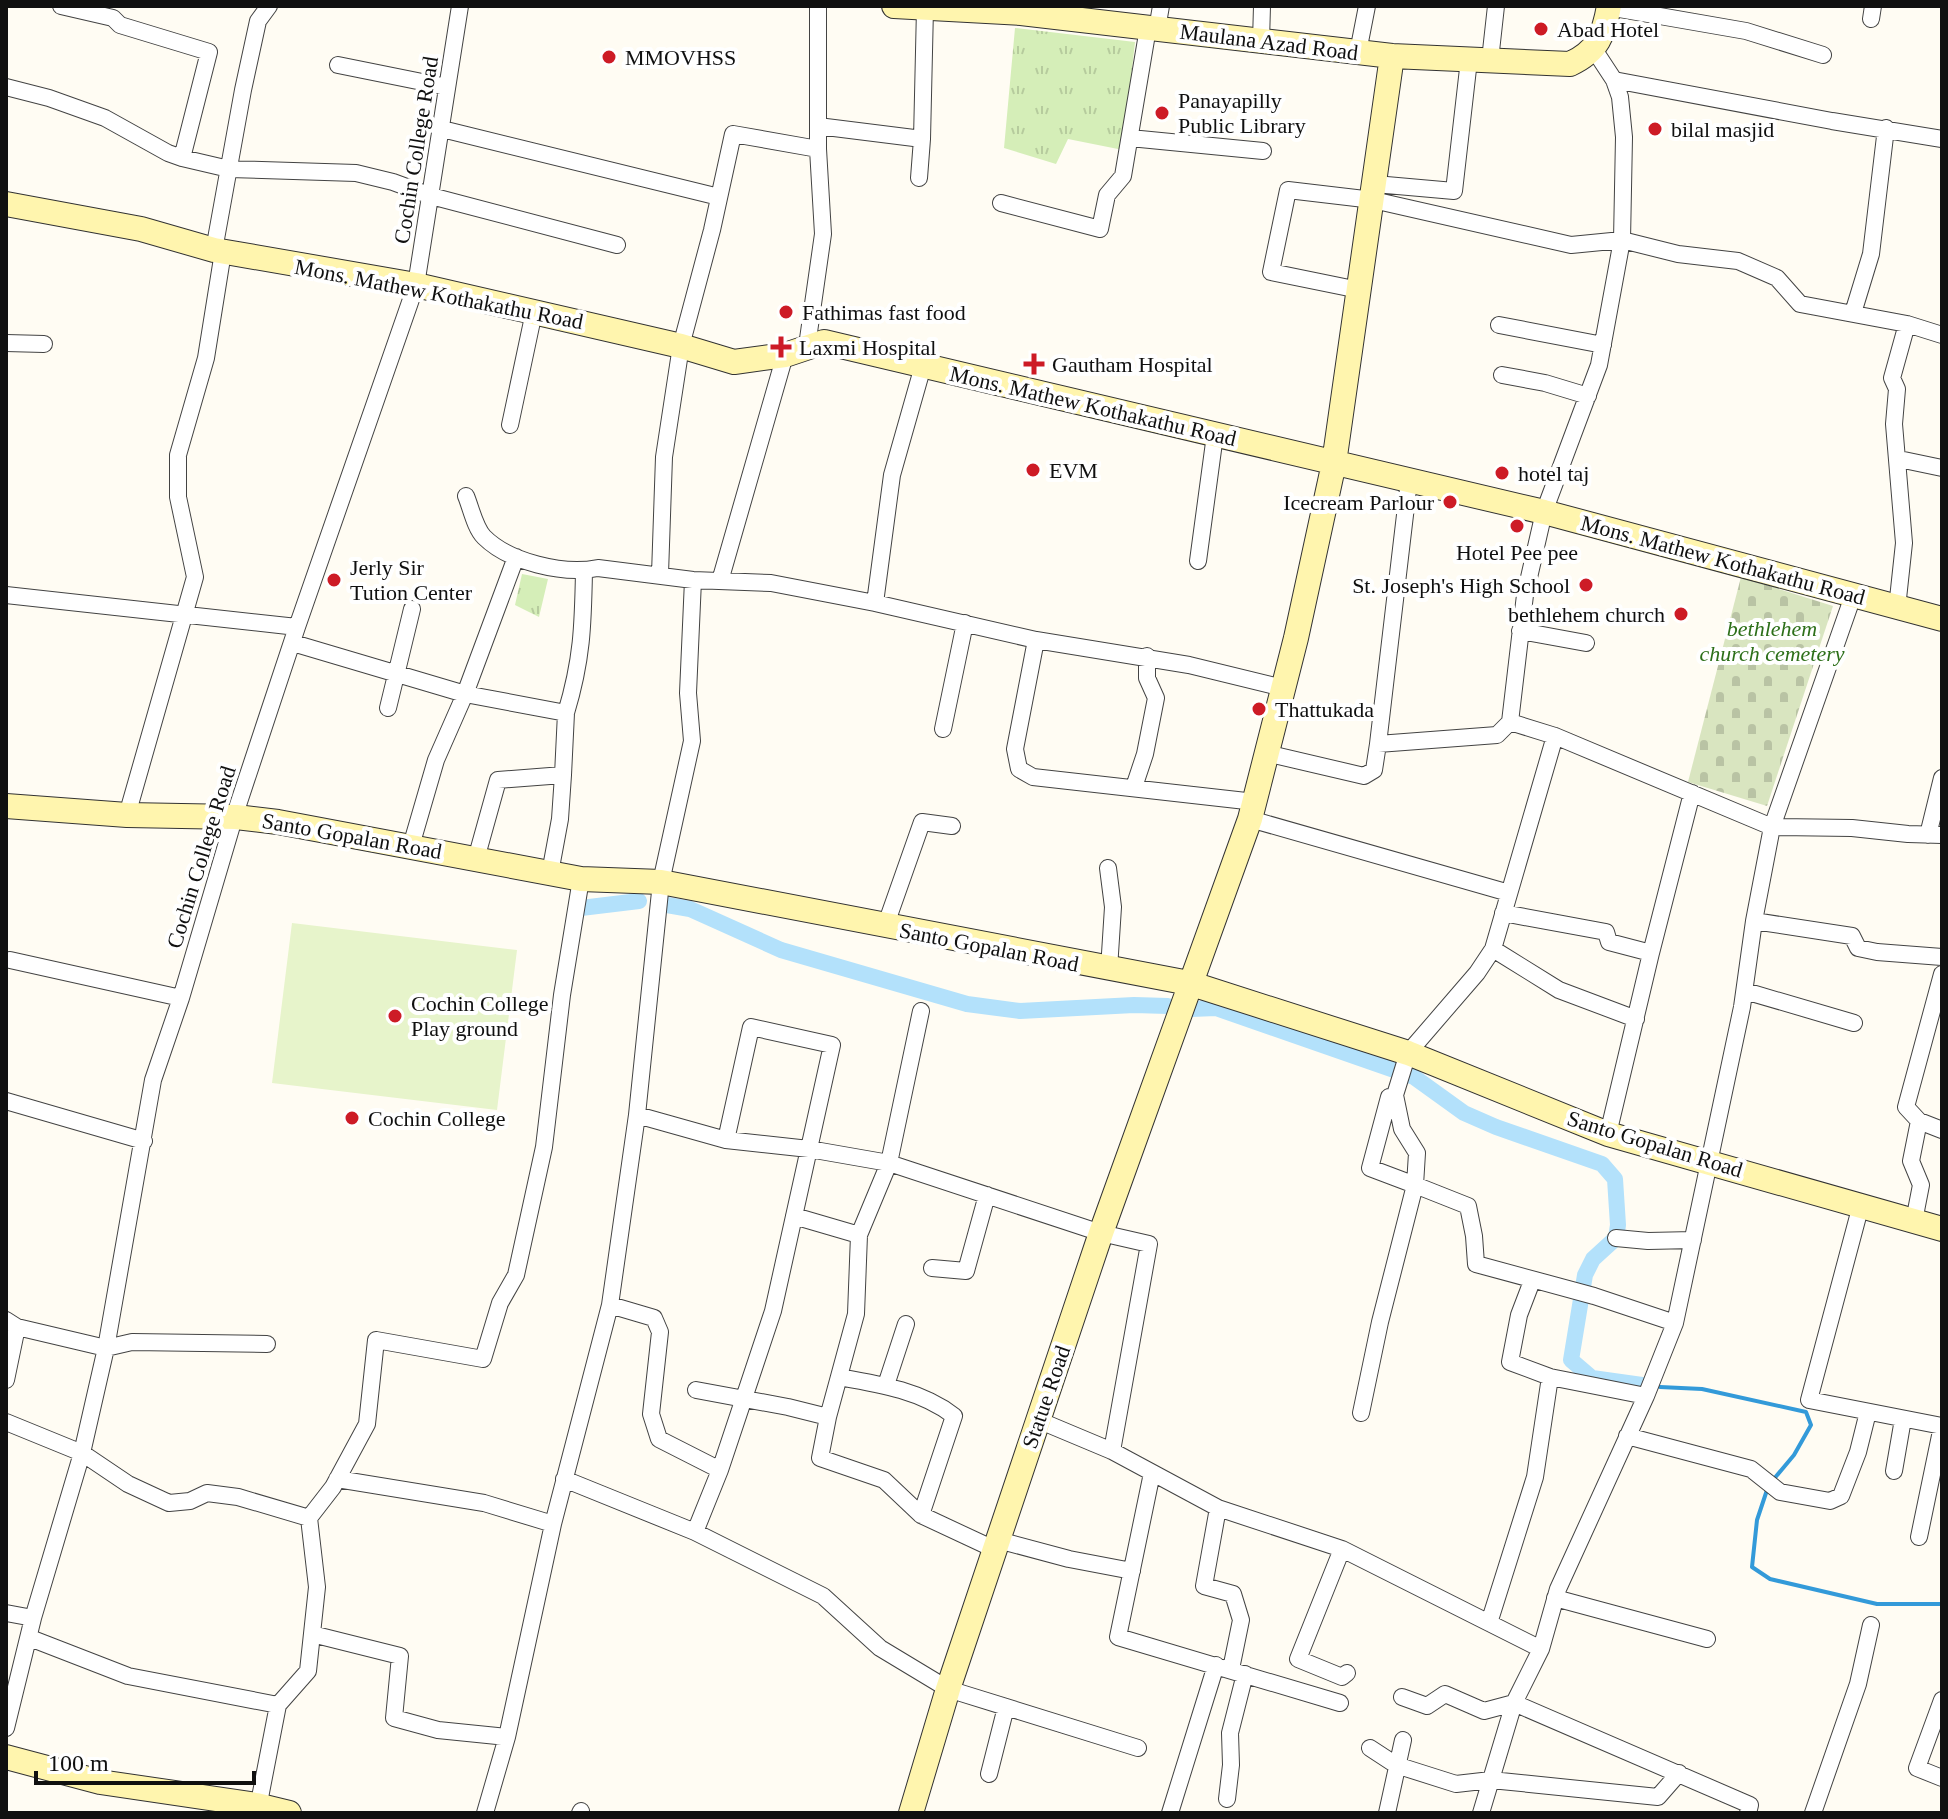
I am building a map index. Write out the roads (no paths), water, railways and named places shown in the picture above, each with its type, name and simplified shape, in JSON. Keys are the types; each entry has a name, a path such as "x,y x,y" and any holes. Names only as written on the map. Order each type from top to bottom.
{"main road":[{"path":"1593,48 1604,32 1608,6"},
{"name":"Maulana Azad Road","path":"911,7 1021,10 1156,21 1261,41 1392,56 1570,64 1582,59 1593,48"},
{"name":"Statue Road","path":"911,1813 948,1689 1101,1233 1252,810 1334,463 1392,56"},
{"name":"Mons. Mathew Kothakathu Road","path":"6,204 141,229 218,251 416,285 681,346 734,362 796,351 824,342 1544,512 1942,619"},
{"name":"Santo Gopalan Road","path":"6,806 127,815 236,817 411,846 581,879 661,882 1189,983 1404,1066 1608,1134 1942,1229"},
{"path":"6,1757 100,1782 289,1813"}],"street":[{"path":"61,6 115,12 120,25 209,52 182,158"},
{"path":"127,815 195,577 178,497 178,455 206,358 229,169 258,21 269,6"},
{"name":"Cochin College Road","path":"6,1728 33,1618 82,1453 106,1348 153,1080 295,635 416,285 460,6"},
{"path":"720,581 796,351 823,234 818,149 818,6"},
{"path":"1261,41 1262,6"},
{"path":"1358,52 1367,6"},
{"path":"1359,290 1271,272 1288,190 1454,191 1480,60 1496,6"},
{"path":"1608,6 1746,31 1823,55"},
{"path":"911,7 922,139 919,178"},
{"path":"1001,203 1100,229 1107,195 1123,176 1156,21"},
{"path":"1378,744 1497,735 1510,722 1525,595 1544,512 1599,365 1622,240 1624,137 1620,97 1614,80 1593,48"},
{"path":"338,65 447,87"},
{"path":"1614,80 1942,139"},
{"path":"6,87 105,118 182,158 229,169 356,173 617,245"},
{"path":"818,126 922,139"},
{"path":"1853,313 1871,254 1886,128"},
{"path":"442,129 719,197"},
{"path":"660,574 664,457 681,346 733,134 818,149"},
{"path":"1130,138 1263,151"},
{"path":"1374,192 1571,245 1622,240 1678,254 1738,261 1777,278 1800,304 1907,324 1942,335"},
{"path":"510,425 534,312"},
{"path":"1897,608 1904,543 1894,424 1897,389 1892,378 1907,324"},
{"path":"1499,325 1603,345"},
{"path":"6,343 44,344"},
{"path":"875,603 892,475 923,366"},
{"path":"1502,375 1545,383 1588,396"},
{"path":"1198,561 1215,435"},
{"path":"1899,459 1942,468"},
{"path":"1266,753 1364,776 1374,770 1409,481"},
{"path":"466,496 483,536 524,562 584,571 598,568 693,580 771,583 1036,640 1147,656 1283,688"},
{"path":"411,846 436,760 465,694 516,557"},
{"path":"550,873 560,819 566,713 578,673 582,642 584,571"},
{"path":"485,1813 507,1737 553,1524 610,1305 637,1115 661,882 692,741 688,693 693,580"},
{"path":"6,595 186,615 295,635 397,673 465,694 566,713"},
{"path":"1481,1813 1514,1703 1541,1649 1555,1598 1646,1396 1675,1323 1745,991 1754,921 1772,827 1853,596"},
{"path":"388,708 412,609"},
{"path":"943,729 965,623"},
{"path":"1520,631 1586,643"},
{"path":"1036,640 1015,749 1019,769 1033,777 1134,787 1252,810 1509,893"},
{"path":"1134,787 1145,754 1156,698 1147,678 1147,656"},
{"path":"1510,722 1555,736 1772,827 1852,828 1935,835 1942,778"},
{"path":"1361,1413 1380,1322 1415,1185 1417,1153 1402,1129 1395,1095 1404,1066 1493,949 1555,736"},
{"path":"476,859 498,780 563,775"},
{"path":"1608,1134 1692,793"},
{"path":"885,927 922,822 952,826"},
{"path":"1108,868 1113,907 1109,969"},
{"path":"256,1809 278,1705 308,1671 317,1587 309,1518 337,1479 367,1424 376,1340 483,1359 500,1303 516,1275 544,1147 562,995 581,879"},
{"path":"1503,913 1606,932 1609,942 1651,953"},
{"path":"1754,921 1852,936 1858,948 1877,952 1942,957"},
{"path":"1493,949 1559,990 1636,1019"},
{"path":"10,960 181,998"},
{"path":"1942,974 1906,1107 1919,1121 1942,1130"},
{"path":"1745,991 1854,1023"},
{"path":"921,1011 889,1163 859,1235 856,1314 820,1458 884,1480 921,1515 997,1545 1132,1571"},
{"path":"695,1532 720,1470 773,1311 832,1045 751,1027 726,1140"},
{"path":"1389,1097 1370,1168 1468,1206 1476,1264 1572,1289 1675,1323"},
{"path":"6,1101 144,1141"},
{"path":"637,1115 726,1140 809,1149 889,1163 1101,1233 1149,1244 1112,1451"},
{"path":"1914,1221 1921,1185 1911,1161 1919,1121"},
{"path":"932,1268 966,1271 987,1195"},
{"path":"1861,1205 1809,1400 1942,1426 1919,1537"},
{"path":"794,1216 859,1235"},
{"path":"1616,1238 1693,1240"},
{"path":"1532,1281 1519,1315 1510,1362 1550,1377 1646,1396"},
{"path":"610,1305 654,1318 660,1332 651,1414 659,1439 720,1470"},
{"path":"6,1380 12,1324 106,1348 132,1342 267,1344"},
{"path":"886,1385 906,1324"},
{"path":"839,1377 886,1385 939,1405 954,1416 921,1515"},
{"path":"1489,1623 1535,1477 1550,1377"},
{"path":"696,1390 828,1417"},
{"path":"1627,1436 1751,1469 1780,1492 1830,1501 1841,1496 1858,1452 1868,1412"},
{"path":"1894,1471 1903,1419"},
{"path":"1038,1420 1112,1451 1218,1508 1342,1549 1541,1649"},
{"path":"6,1422 82,1453 128,1484 169,1503 190,1501 207,1493 250,1500 309,1518"},
{"path":"1152,1473 1118,1637 1340,1703"},
{"path":"337,1479 484,1503 553,1524"},
{"path":"564,1479 695,1532 823,1596 880,1648 948,1689 1138,1748"},
{"path":"1218,1508 1204,1586 1233,1594 1241,1620 1231,1669 1231,1765 1227,1799"},
{"path":"1342,1549 1298,1659 1342,1677 1347,1673"},
{"path":"1555,1598 1707,1639"},
{"path":"6,1613 33,1618"},
{"path":"1813,1813 1858,1684 1871,1625"},
{"path":"312,1634 400,1656 394,1718 438,1730 507,1737"},
{"path":"30,1638 128,1676 278,1705"},
{"path":"1170,1813 1231,1669"},
{"path":"1402,1697 1427,1706 1445,1694 1484,1711 1514,1703 1750,1805 1748,1813"},
{"path":"1942,1700 1917,1768 1942,1778"},
{"path":"989,1774 1006,1707"},
{"path":"1387,1813 1403,1740"},
{"path":"1370,1748 1396,1765 1456,1784 1491,1780 1658,1797 1679,1773"}],"waterway":[{"path":"581,908 639,901"},
{"path":"667,905 690,909 781,950 967,1004 1020,1011 1168,1006"},
{"path":"1191,1009 1216,1008 1414,1077 1464,1113 1602,1164 1615,1179 1616,1238 1593,1259 1585,1275 1571,1360 1592,1378 1642,1385"},
{"path":"1660,1387 1702,1389 1806,1412 1811,1425 1794,1455 1773,1480"},
{"path":"1768,1487 1757,1520 1752,1567 1770,1579 1877,1604 1942,1604"}],"place":[{"name":"Abad Hotel","path":"1541,29"},
{"name":"MMOVHSS","path":"609,57"},
{"name":"Panayapilly Public Library","path":"1162,113"},
{"name":"bilal masjid","path":"1655,129"},
{"name":"Fathimas fast food","path":"786,312"},
{"name":"Laxmi Hospital","path":"781,347"},
{"name":"Gautham Hospital","path":"1034,364"},
{"name":"EVM","path":"1033,470"},
{"name":"hotel taj","path":"1502,473"},
{"name":"Icecream Parlour","path":"1450,502"},
{"name":"Hotel Pee pee","path":"1517,526"},
{"name":"Jerly Sir Tution Center","path":"334,580"},
{"name":"St. Joseph's High School","path":"1586,585"},
{"name":"bethlehem church","path":"1681,614"},
{"name":"Thattukada","path":"1259,709"},
{"name":"Cochin College Play ground","path":"395,1016"},
{"name":"Cochin College","path":"352,1118"}],"park label":[{"name":"bethlehem church cemetery","path":"1772,640"}]}
